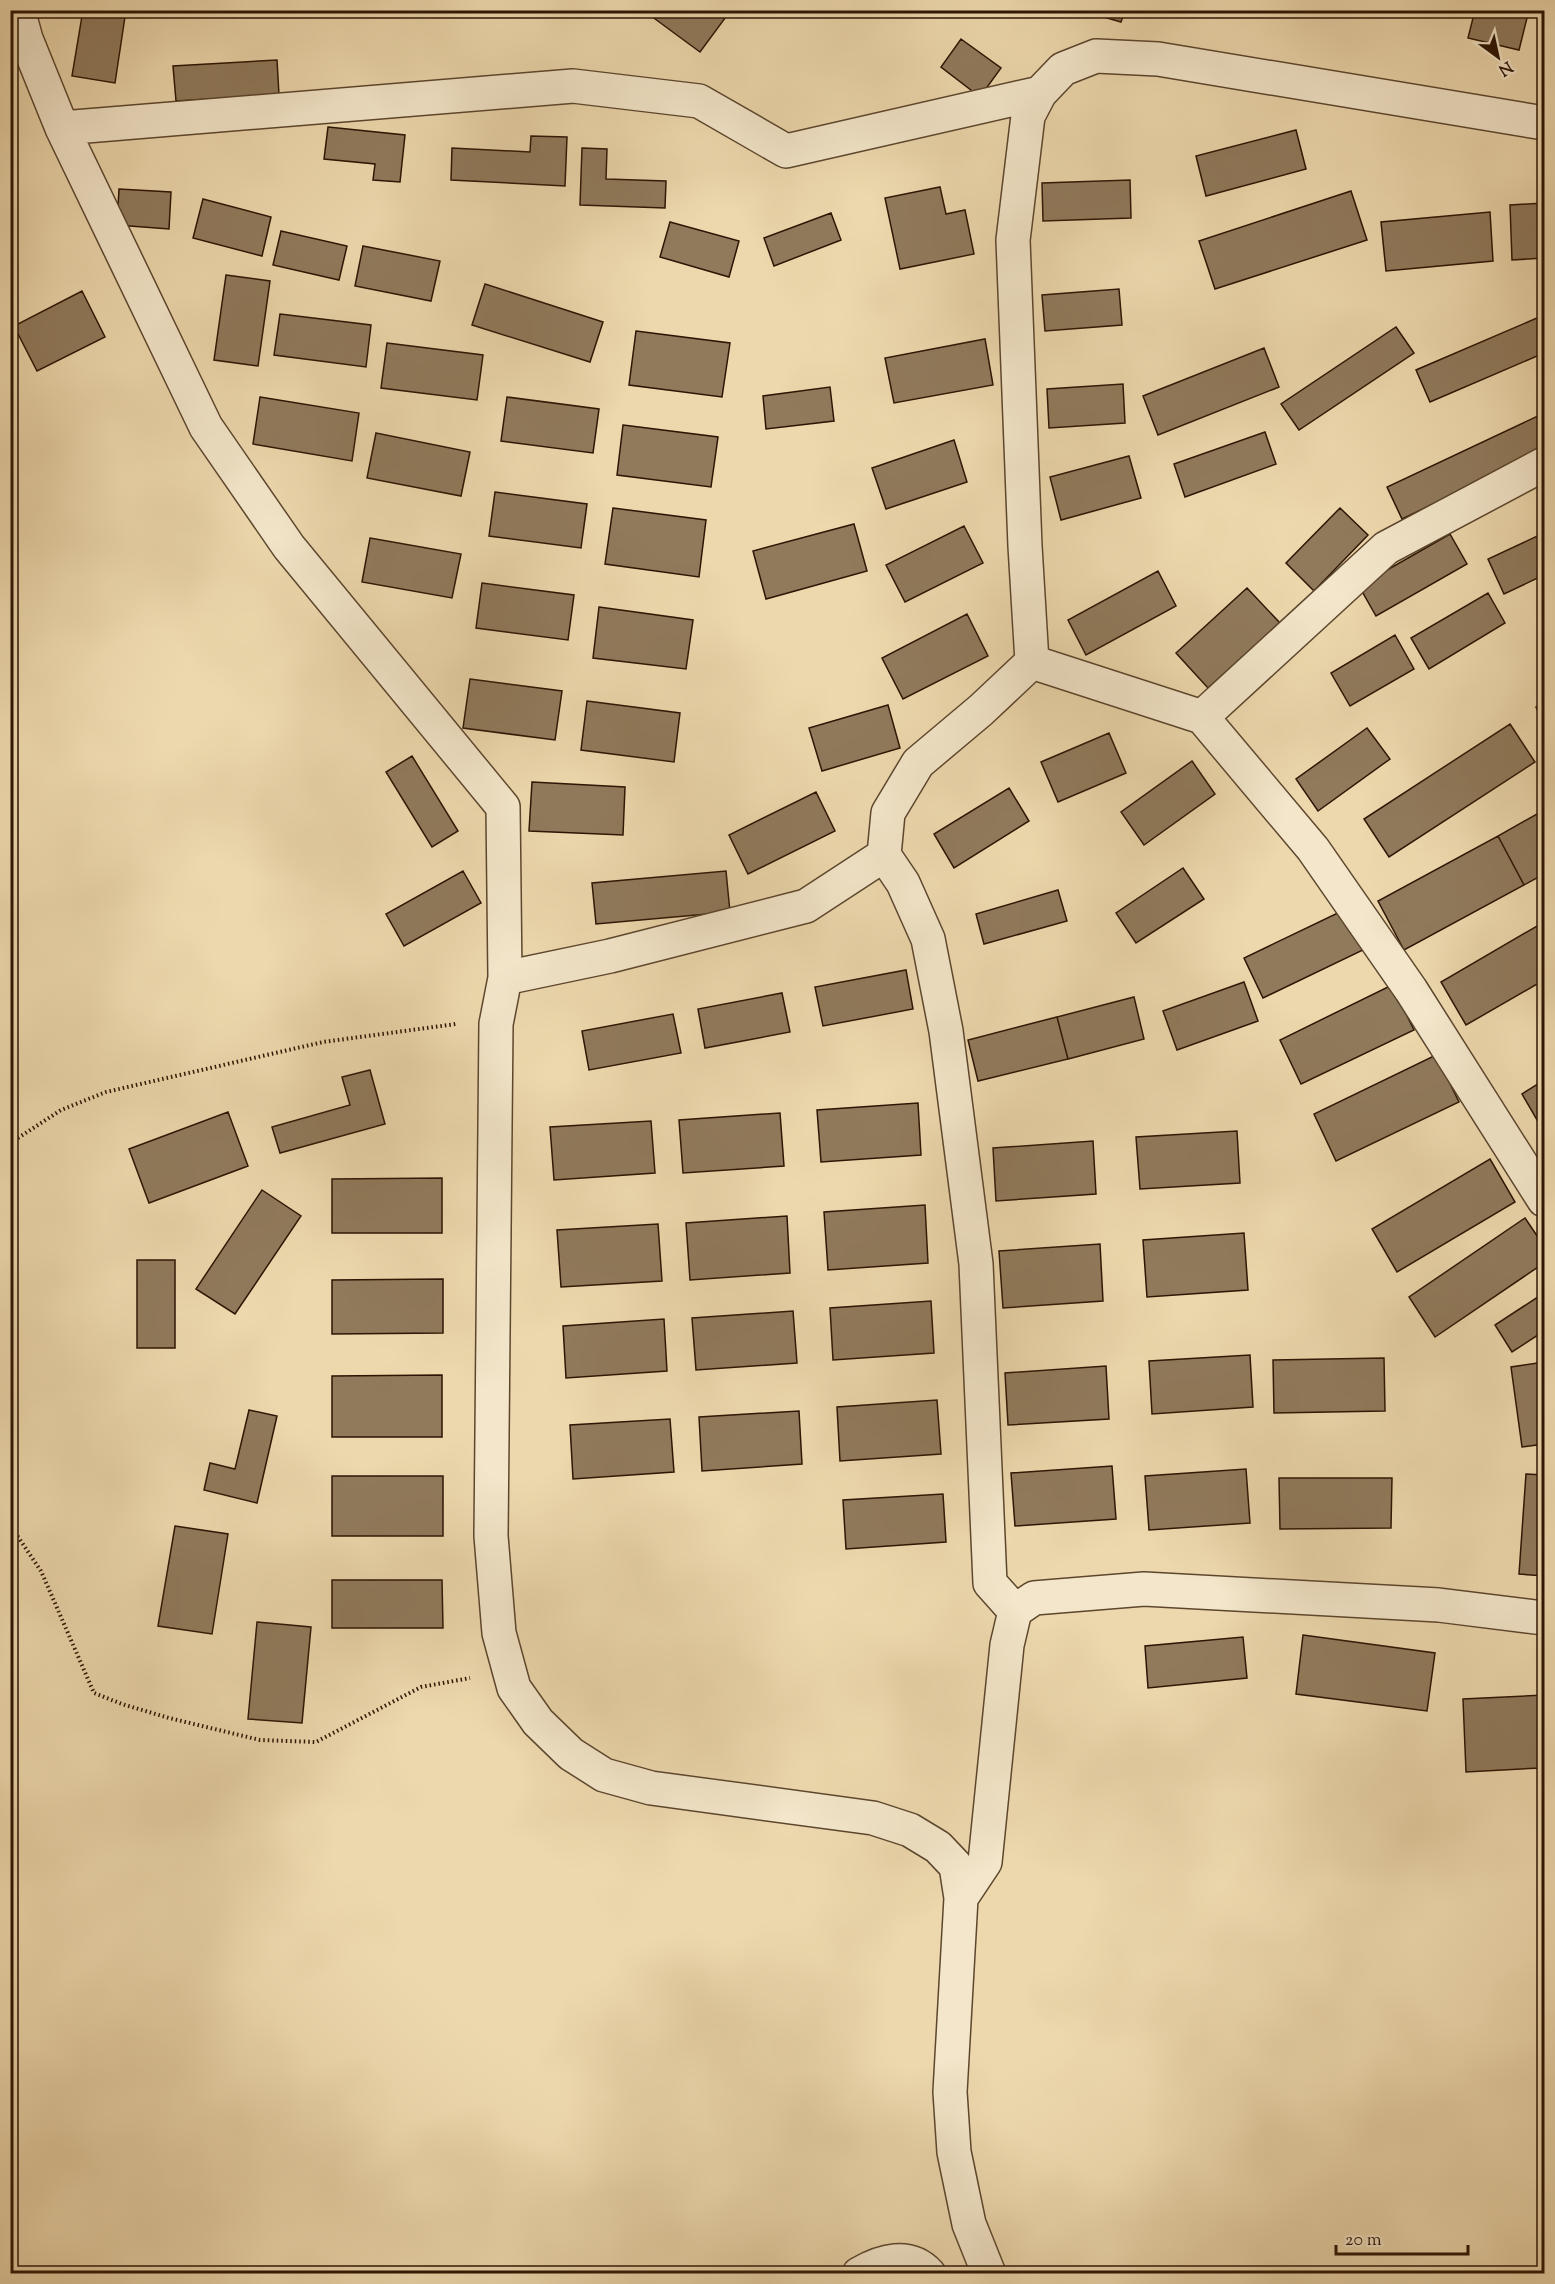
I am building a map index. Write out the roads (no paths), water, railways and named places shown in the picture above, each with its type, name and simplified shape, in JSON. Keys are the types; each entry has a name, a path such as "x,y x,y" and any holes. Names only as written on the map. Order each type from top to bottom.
{"street":[{"path":"18,33 206,427 289,547 503,807 506,978 496,1024 491,1536 500,1633 514,1688 546,1730 571,1754 604,1775 651,1788 873,1818 910,1830 938,1847 956,1866 961,1898 950,2092 954,2152 969,2224 988,2274"},
{"path":"1032,662 1013,240 1028,116 1040,93 1063,69 1096,56 1158,59 1545,123"},
{"path":"62,128 573,86 699,101 786,150 1040,93"},
{"path":"1202,717 1386,548 1545,464"},
{"path":"1032,662 1202,717 1313,849 1411,990 1545,1200"},
{"path":"1015,1611 990,1582 976,1264 946,1031 928,939 903,883 884,855 888,813 918,763 981,710 1032,662"},
{"path":"506,978 610,956 806,906 884,855"},
{"path":"961,1898 985,1862 1007,1646 1015,1611 1034,1598 1144,1588 1438,1605 1545,1618"},
{"path":"859,2274 874,2265 902,2259 925,2269 929,2274"}]}
